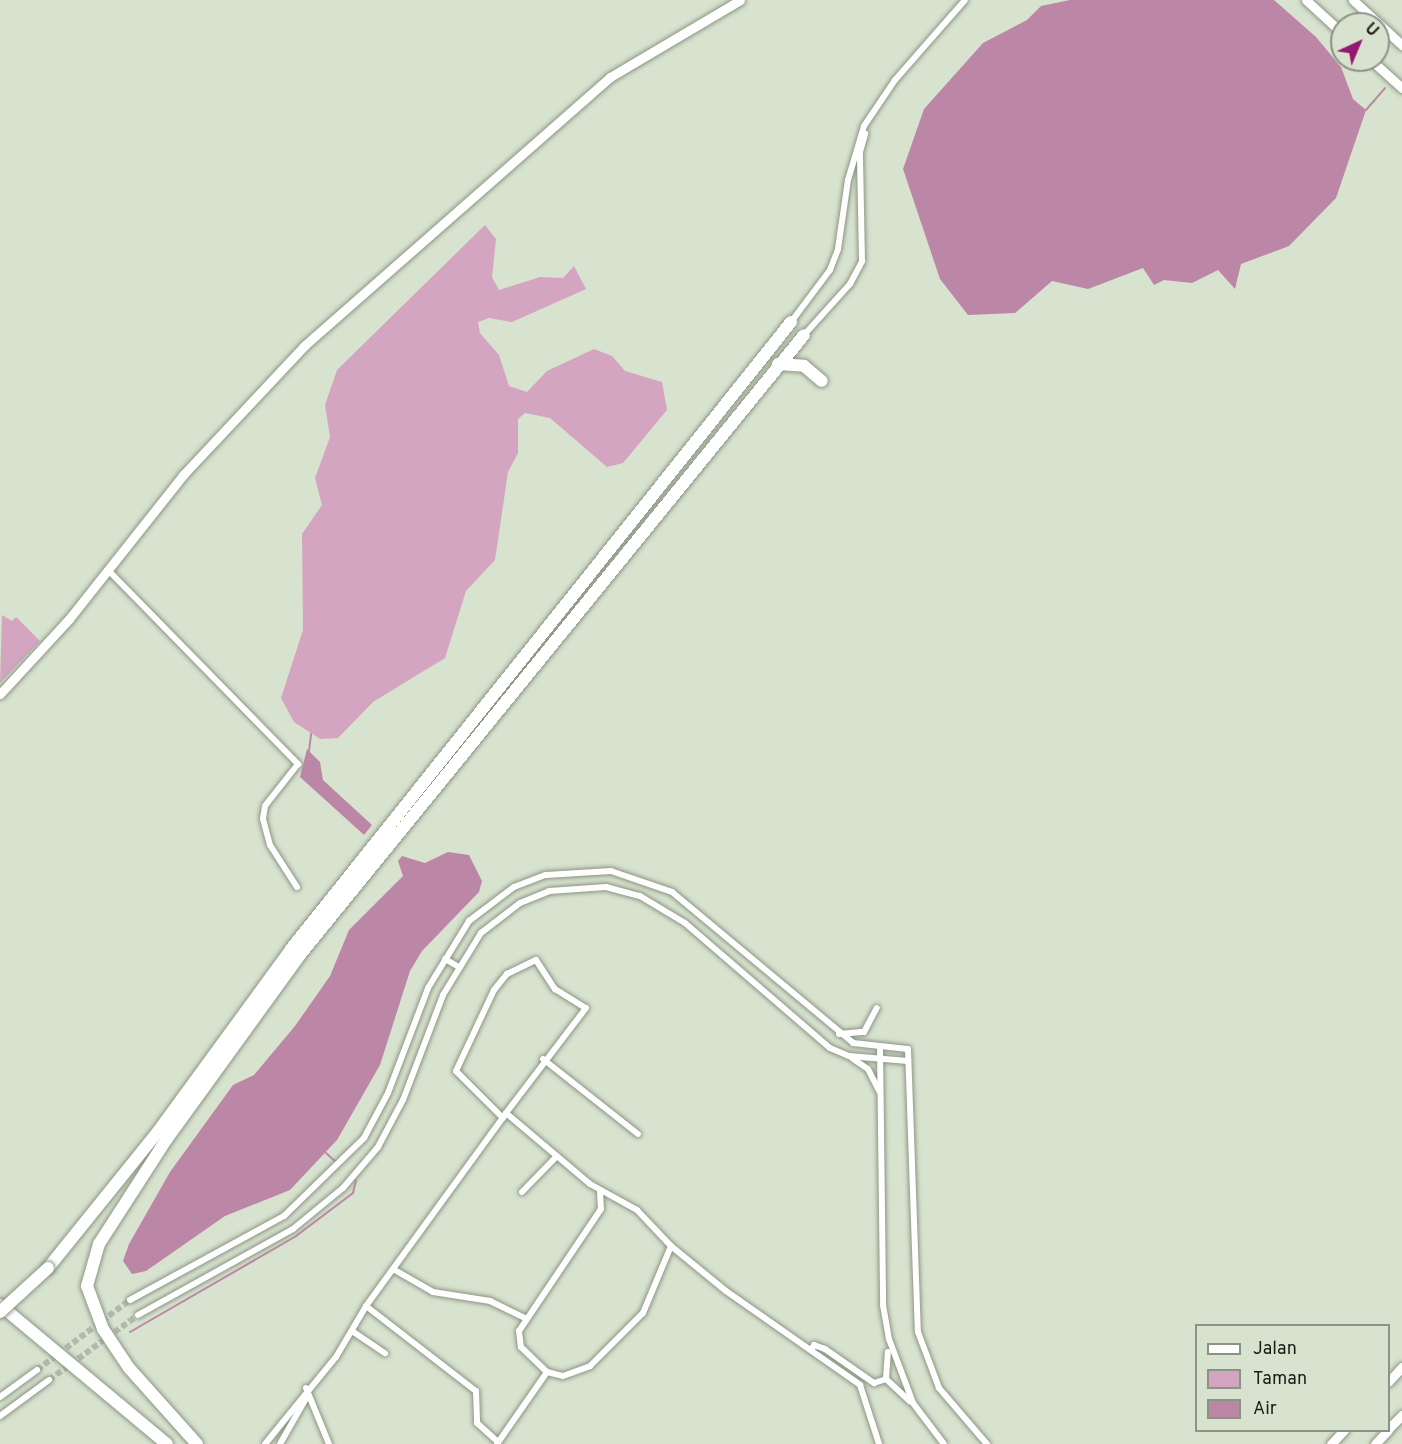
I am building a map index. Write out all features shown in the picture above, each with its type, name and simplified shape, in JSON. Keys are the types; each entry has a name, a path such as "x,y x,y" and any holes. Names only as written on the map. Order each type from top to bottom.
{"highway":[{"path":"0,1312 48,1268 157,1134 291,949 791,322"},
{"path":"196,1443 103,1329 87,1286 99,1244 165,1140 299,956 778,364 804,335"},
{"path":"778,364 804,366 822,381"},
{"path":"0,1305 167,1444"}],"main road":[{"path":"0,694 108,570 183,475 304,346 610,77 740,0"},
{"path":"1306,0 1330,22"},
{"path":"1353,0 1402,45"},
{"path":"1384,72 1402,88"},
{"path":"1390,1381 1402,1366"},
{"path":"1390,1428 1402,1415"},
{"path":"1331,1444 1343,1432"},
{"path":"1375,1444 1386,1432"}],"street":[{"path":"791,322 834,260 854,153 878,103 965,0"},
{"path":"804,335 850,284 862,261 861,152 878,103"},
{"path":"108,570 298,764 265,806 262,819 270,845 297,887"},
{"path":"130,1300 284,1216 325,1182 364,1138 445,959 469,921 514,888 546,875 610,872 672,892 839,1034 853,1043 908,1049 918,1332 939,1388 987,1444"},
{"path":"138,1315 293,1229 343,1188 378,1147 403,1100 459,968 481,933 520,903 549,891 606,887 662,906 805,1031 868,1069 881,1097"},
{"path":"445,959 459,968"},
{"path":"265,1444 352,1331 366,1306 505,1116 543,1059 586,1005 555,989 542,964 530,960 494,990 456,1071 505,1116 599,1189 638,1210 671,1246 863,1388 879,1444"},
{"path":"839,1034 864,1032 877,1008"},
{"path":"880,1047 889,1339 886,1379"},
{"path":"849,1056 908,1061"},
{"path":"543,1059 638,1134"},
{"path":"522,1192 557,1156"},
{"path":"599,1189 604,1197 601,1209 525,1318 519,1331 521,1347 547,1372 563,1376 590,1366 643,1313 671,1246"},
{"path":"393,1269 433,1292 490,1301 525,1318"},
{"path":"366,1306 476,1391 477,1423 498,1443 547,1372"},
{"path":"352,1331 385,1353"},
{"path":"889,1339 913,1403"},
{"path":"811,1350 814,1345 825,1349 868,1383 886,1379"},
{"path":"0,1396 37,1370"},
{"path":"886,1379 913,1403 945,1444"},
{"path":"0,1416 49,1380"},
{"path":"280,1444 307,1391"},
{"path":"307,1391 329,1444"}],"green space":[{"path":"485,225 496,239 492,277 499,290 540,277 563,278 574,266 586,289 512,322 489,318 478,322 480,333 499,355 509,386 527,392 547,371 594,349 612,356 625,371 662,382 667,410 623,463 607,467 550,418 525,413 518,419 518,453 508,472 495,560 466,591 445,658 373,702 338,738 320,739 294,722 281,698 303,630 302,534 322,505 315,478 330,437 325,405 337,370"},
{"path":"2,615 12,621 16,617 40,641 0,683"}],"water":[{"path":"1070,0 1274,0 1316,37 1330,54 1330,72 1343,72 1353,99 1366,110 1336,198 1289,246 1241,264 1235,289 1218,270 1192,283 1164,280 1154,285 1143,268 1088,289 1052,281 1015,313 968,315 940,279 903,169 924,109 983,43 1027,20 1041,6"},
{"path":"307,749 320,762 323,780 372,825 364,835 300,777"},
{"path":"448,852 469,855 482,881 479,892 422,951 410,971 380,1065 337,1140 290,1190 225,1216 146,1271 132,1274 123,1261 129,1244 170,1172 233,1085 254,1075 295,1026 330,976 349,930 403,876 398,861 402,856 425,863"}],"waterway":[{"path":"1366,110 1385,88"},
{"path":"309,751 311,734"},
{"path":"326,1153 336,1162"},
{"path":"130,1332 296,1236 353,1193 356,1180"}],"tunnel":[{"path":"37,1370 130,1300"},
{"path":"49,1380 138,1315"}]}
